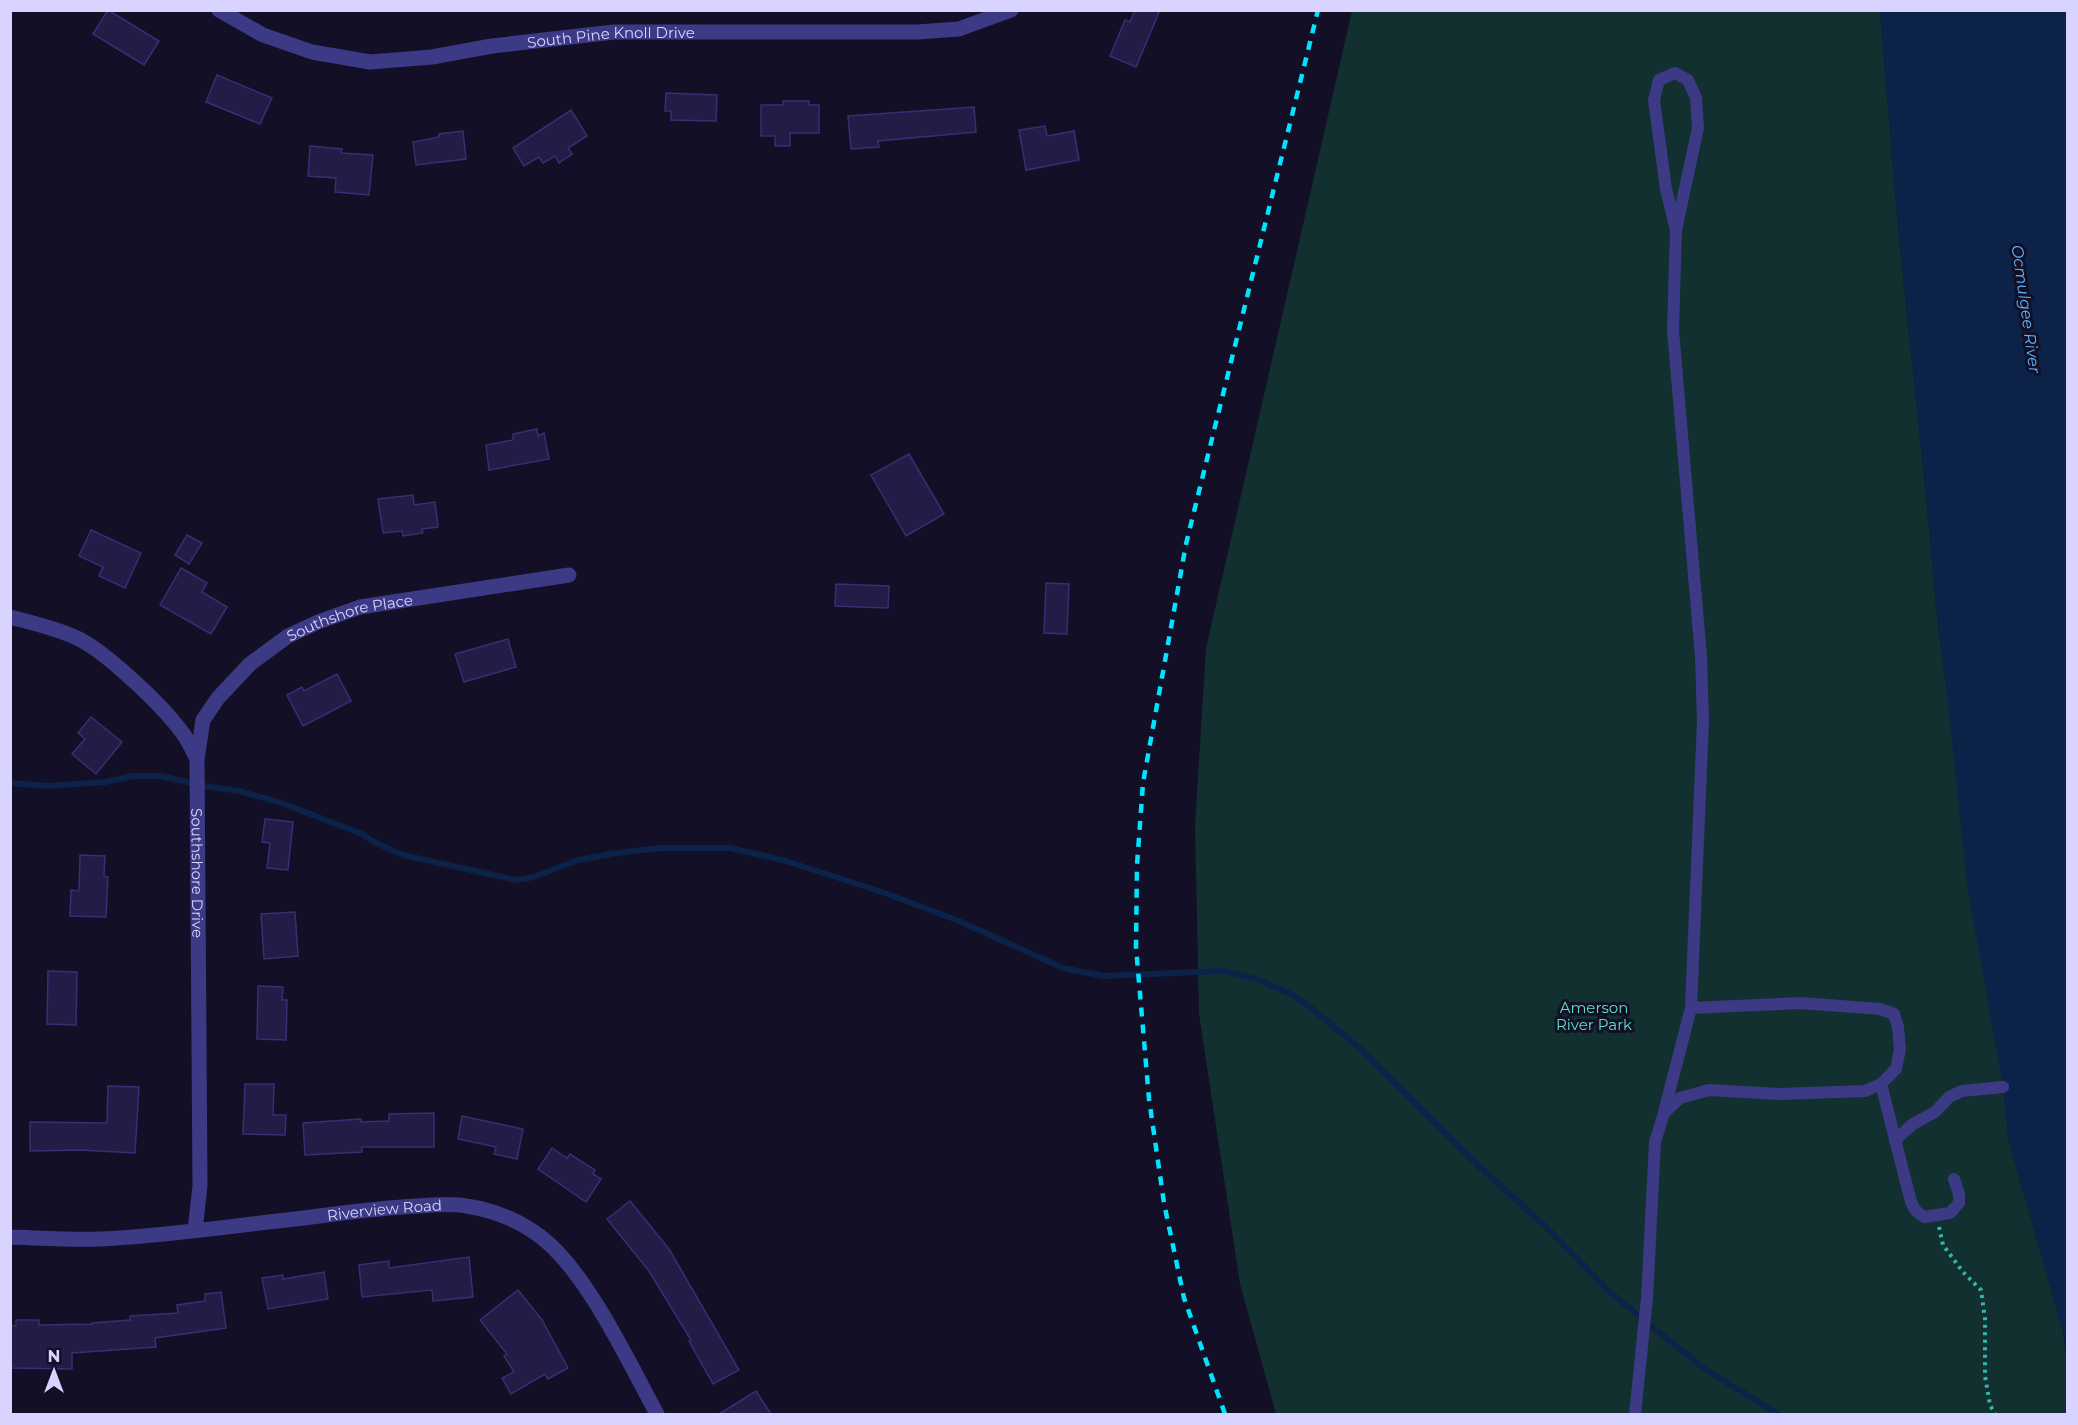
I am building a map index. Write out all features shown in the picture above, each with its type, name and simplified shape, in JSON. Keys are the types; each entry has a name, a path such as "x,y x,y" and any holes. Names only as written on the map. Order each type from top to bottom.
{"street":[{"name":"South Pine Knoll Drive","path":"219,10 263,35 312,52 370,62 432,57 492,46 614,32 917,32 959,29 1011,10"},
{"name":"Southshore Place","path":"197,759 203,720 218,698 250,664 288,636 318,622 360,608 569,575"},
{"name":"Southshore Drive","path":"10,617 63,631 80,639 104,656 141,688 181,731 197,759 200,1186 195,1230"},
{"name":"Riverview Road","path":"10,1238 101,1239 442,1204 466,1206 491,1212 520,1224 542,1238 577,1275 601,1313 657,1414"}],"lane":[{"path":"1635,1414 1647,1298 1655,1142 1691,1008 1703,721 1701,657 1673,352 1676,230 1698,128 1696,98 1688,80 1675,73 1659,80 1654,100 1666,189 1676,230"},
{"path":"1664,1113 1680,1098 1709,1090 1779,1094 1865,1091 1881,1084 1896,1069 1900,1049 1898,1027 1894,1014 1880,1009 1801,1003 1691,1008"},
{"path":"1881,1084 1911,1202 1916,1211 1924,1217 1950,1213 1959,1203 1959,1194 1954,1179"},
{"path":"1896,1140 1913,1124 1935,1112 1949,1097 1962,1091 2003,1087"}],"path":[{"path":"1936,1216 1943,1245 1963,1272 1981,1290 1985,1319 1985,1376 1990,1405 1995,1414"}],"green space":[{"name":"Amerson River Park","path":"1352,11 1880,11 1898,229 1938,627 2009,1142 2063,1332 2067,1358 2067,1414 1276,1414 1240,1284 1199,1014 1195,826 1206,648"}],"water":[{"name":"Ocmulgee River","path":"1880,11 2067,11 2067,1358 2063,1332 2009,1142 2003,1087 1967,884 1938,627 1898,229"}],"building":[{"path":"108,10 159,41 144,65 93,34"},
{"path":"1135,10 1160,10 1136,67 1110,56 1125,20 1130,22"},
{"path":"217,75 272,98 260,124 206,102"},
{"path":"666,93 717,95 716,121 671,120 671,111 665,111"},
{"path":"783,101 809,101 809,105 819,105 819,133 790,133 790,146 775,146 775,136 761,136 761,105 783,105"},
{"path":"974,107 976,132 878,141 879,147 851,149 848,116"},
{"path":"571,110 587,136 568,148 572,154 559,163 555,156 543,163 539,157 524,166 513,148"},
{"path":"1045,126 1047,136 1074,131 1079,160 1026,170 1019,130"},
{"path":"463,131 466,159 416,165 413,142 439,137 439,134"},
{"path":"310,146 342,149 341,153 373,155 369,195 335,192 336,178 308,176"},
{"path":"537,429 538,436 544,433 549,459 489,470 486,445 513,440 513,434"},
{"path":"909,454 944,514 906,536 871,475"},
{"path":"413,495 414,505 435,502 438,527 422,529 423,533 403,536 402,531 383,533 378,499"},
{"path":"91,530 141,553 125,588 99,576 103,567 79,556"},
{"path":"187,535 202,543 189,564 175,555"},
{"path":"181,568 207,583 202,592 227,607 211,634 160,605"},
{"path":"1046,583 1069,584 1067,634 1044,633"},
{"path":"836,584 889,586 888,608 835,606"},
{"path":"508,639 516,667 464,682 455,654"},
{"path":"337,674 351,701 303,726 287,695 302,687 304,691"},
{"path":"91,717 122,742 96,774 72,754 85,739 78,733"},
{"path":"265,819 293,822 288,870 267,868 270,843 262,842"},
{"path":"80,855 105,856 104,876 108,877 106,917 70,916 71,890 79,891"},
{"path":"295,912 298,956 264,959 261,914"},
{"path":"48,971 77,972 76,1025 47,1024"},
{"path":"258,986 283,987 282,1000 287,1000 286,1040 257,1039"},
{"path":"245,1084 274,1084 273,1115 286,1115 285,1135 243,1134"},
{"path":"108,1086 139,1087 135,1153 80,1150 30,1151 30,1122 107,1123"},
{"path":"434,1113 434,1147 362,1147 362,1152 305,1155 303,1123 361,1119 361,1122 389,1121 389,1114"},
{"path":"462,1116 523,1129 517,1159 494,1154 496,1147 458,1139"},
{"path":"552,1148 567,1158 570,1154 595,1170 593,1174 601,1179 586,1202 538,1169"},
{"path":"630,1201 669,1249 739,1370 713,1384 689,1341 691,1340 649,1271 607,1219"},
{"path":"469,1257 473,1297 433,1301 432,1290 362,1297 359,1265 389,1261 389,1268"},
{"path":"324,1272 328,1299 268,1309 262,1278 283,1275 283,1279"},
{"path":"518,1290 542,1320 568,1368 548,1379 545,1374 511,1394 502,1378 514,1372 504,1356 507,1354 480,1320"},
{"path":"221,1292 226,1328 155,1338 156,1347 72,1353 72,1369 10,1368 10,1326 16,1326 16,1320 39,1320 39,1325 92,1324 130,1320 130,1316 178,1313 177,1305 205,1301 205,1294"},
{"path":"756,1391 771,1414 719,1414 753,1393"}],"waterway":[{"path":"10,783 48,786 105,782 133,776 161,776 239,791 282,803 362,834 403,855 516,880 534,877 578,860 617,853 660,848 730,848 786,861 885,893 959,921 1063,968 1103,976 1224,971 1254,978 1289,993 1355,1044 1478,1165 1548,1229 1611,1293 1702,1367 1778,1414"}],"railway":[{"path":"1225,1414 1184,1298 1164,1203 1149,1099 1136,947 1137,865 1143,783 1186,544 1318,10"}]}
